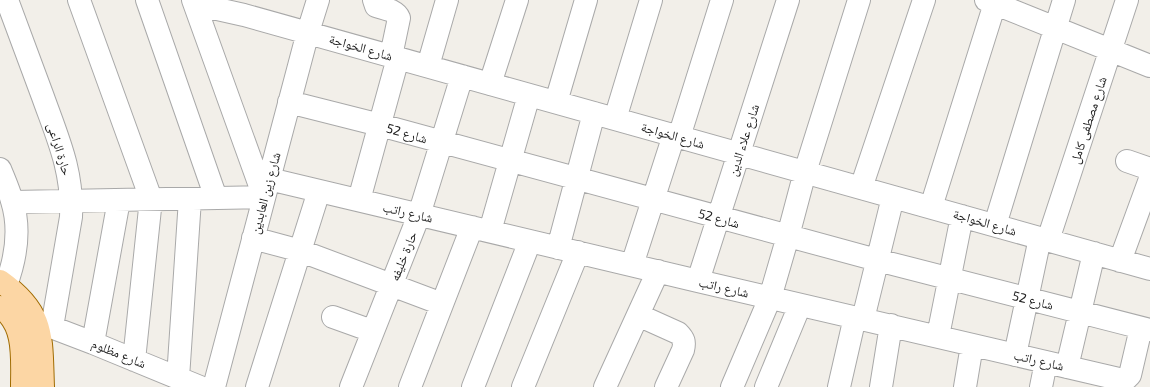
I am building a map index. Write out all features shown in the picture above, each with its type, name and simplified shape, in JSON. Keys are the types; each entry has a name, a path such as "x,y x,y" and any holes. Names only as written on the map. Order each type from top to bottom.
{"main road":[{"path":"3,283 19,295 44,324 41,336 43,387"},
{"path":"0,307 14,322 20,337 22,352 22,387"}],"street":[{"name":"حارة الراعى","path":"7,0 63,152 70,181 72,201 69,237 44,324"},
{"path":"79,0 151,199 134,360"},
{"path":"147,0 216,198"},
{"name":"شارع زين العابدين","path":"214,387 289,102 318,0"},
{"path":"359,200 380,125 394,57 399,18 398,14 376,6 374,0"},
{"path":"428,66 447,0"},
{"path":"490,84 517,0"},
{"path":"556,102 586,0"},
{"path":"615,119 651,0"},
{"path":"632,265 722,0"},
{"name":"شارع علاء الدين","path":"698,281 788,0"},
{"path":"757,387 733,385 770,298 805,172 859,0"},
{"path":"861,188 924,0"},
{"path":"995,225 1064,0"},
{"name":"شارع مصطفى كامل","path":"1015,354 1027,298 1044,239 1111,50 1127,0"},
{"path":"931,208 992,1 1150,66"},
{"path":"194,2 266,188"},
{"name":"شارع الخواجة","path":"194,2 247,7 308,32 394,57 1150,269"},
{"name":"حارة خليفه","path":"351,387 419,215 462,76"},
{"path":"410,387 442,304 481,229 510,162 529,95"},
{"name":"شارع 52","path":"289,102 380,125 718,218 1146,329"},
{"path":"523,387 568,250 576,179 594,113"},
{"path":"1127,161 1150,169"},
{"path":"0,169 13,202 16,219 17,241 14,264 3,283"},
{"path":"1120,261 1150,179"},
{"name":"شارع راتب","path":"13,202 216,198 266,188 319,191 1120,379 1127,378 1130,375 1146,329"},
{"path":"257,387 319,191"},
{"path":"839,387 877,260 893,197"},
{"path":"178,378 190,199"},
{"path":"93,343 119,200"},
{"path":"938,336 962,216"},
{"path":"253,238 301,251 442,304"},
{"path":"473,387 530,241"},
{"path":"1067,367 1094,253"},
{"path":"605,387 658,271"},
{"path":"766,387 800,305"},
{"path":"638,315 678,333 683,338 683,350 666,387"},
{"path":"333,317 372,331"},
{"name":"شارع مظلوم","path":"44,324 200,387"},
{"path":"881,387 891,325"},
{"path":"965,387 972,345"},
{"path":"1041,387 1046,362"}]}
